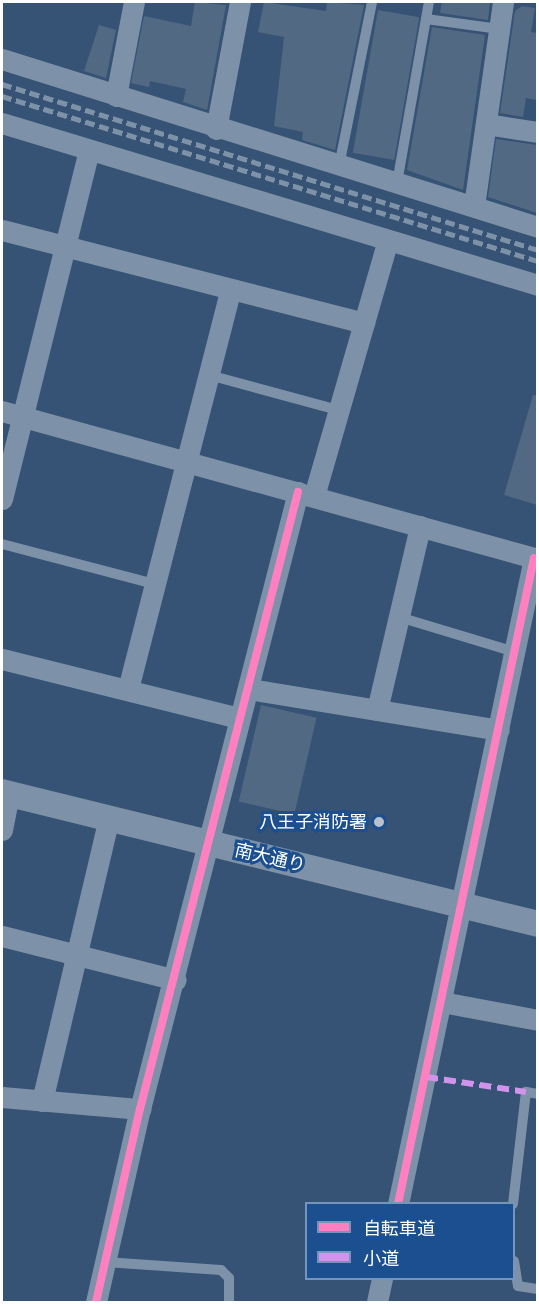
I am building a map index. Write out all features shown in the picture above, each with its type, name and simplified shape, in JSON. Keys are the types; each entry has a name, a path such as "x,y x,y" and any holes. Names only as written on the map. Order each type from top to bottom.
{"street":[{"path":"116,96 134,2"},
{"path":"216,129 240,2"},
{"path":"474,206 503,2"},
{"path":"2,59 216,129 537,227"},
{"path":"2,123 537,285"},
{"path":"486,124 537,132"},
{"path":"2,499 62,246 89,151"},
{"path":"2,230 364,323"},
{"path":"96,1302 140,1109 176,980 207,843 239,718 306,494 339,410 388,240"},
{"path":"128,689 231,289"},
{"path":"2,411 536,559 464,904 398,1202"},
{"path":"377,710 420,526"},
{"path":"2,659 239,718"},
{"path":"249,689 499,730"},
{"path":"2,830 5,793"},
{"name":"南大通り","path":"5,793 464,904 537,924"},
{"path":"42,1101 110,817"},
{"path":"2,936 176,980"},
{"path":"442,1002 537,1020"},
{"path":"2,1097 140,1109"},
{"path":"377,1302 382,1280"}],"lane":[{"path":"339,166 372,2"},
{"path":"397,183 429,2"},
{"path":"426,20 499,29"},
{"path":"209,375 339,410"},
{"path":"2,544 155,584"},
{"path":"399,617 515,652"},
{"path":"513,1202 526,1092 537,1094"},
{"path":"105,1262 221,1270 229,1278 229,1302"},
{"path":"515,1272 518,1286 537,1289"}],"building":[{"path":"195,2 226,5 207,110 183,102 186,89 150,81 149,87 131,83 144,16 191,26"},
{"path":"264,2 326,11 327,2 364,5 335,150 302,140 303,132 274,126 284,37 258,32"},
{"path":"442,2 490,2 488,20 440,13"},
{"path":"522,6 535,8 531,32 537,33 537,100 526,98 523,117 500,113 515,11"},
{"path":"378,10 419,17 394,160 353,153"},
{"path":"99,25 116,30 106,78 84,71"},
{"path":"432,27 485,35 463,190 407,170"},
{"path":"496,139 537,145 537,213 488,197"},
{"path":"533,395 537,395 537,505 504,495"},
{"path":"261,705 317,718 294,814 239,801"}],"railway":[{"path":"2,84 538,250"},
{"path":"2,96 538,261"}],"marked path":[{"path":"426,1077 526,1092"}],"cycle path":[{"path":"96,1302 140,1109 298,492"},
{"path":"398,1202 534,558"}],"place":[{"name":"八王子消防署","path":"379,822"}]}
